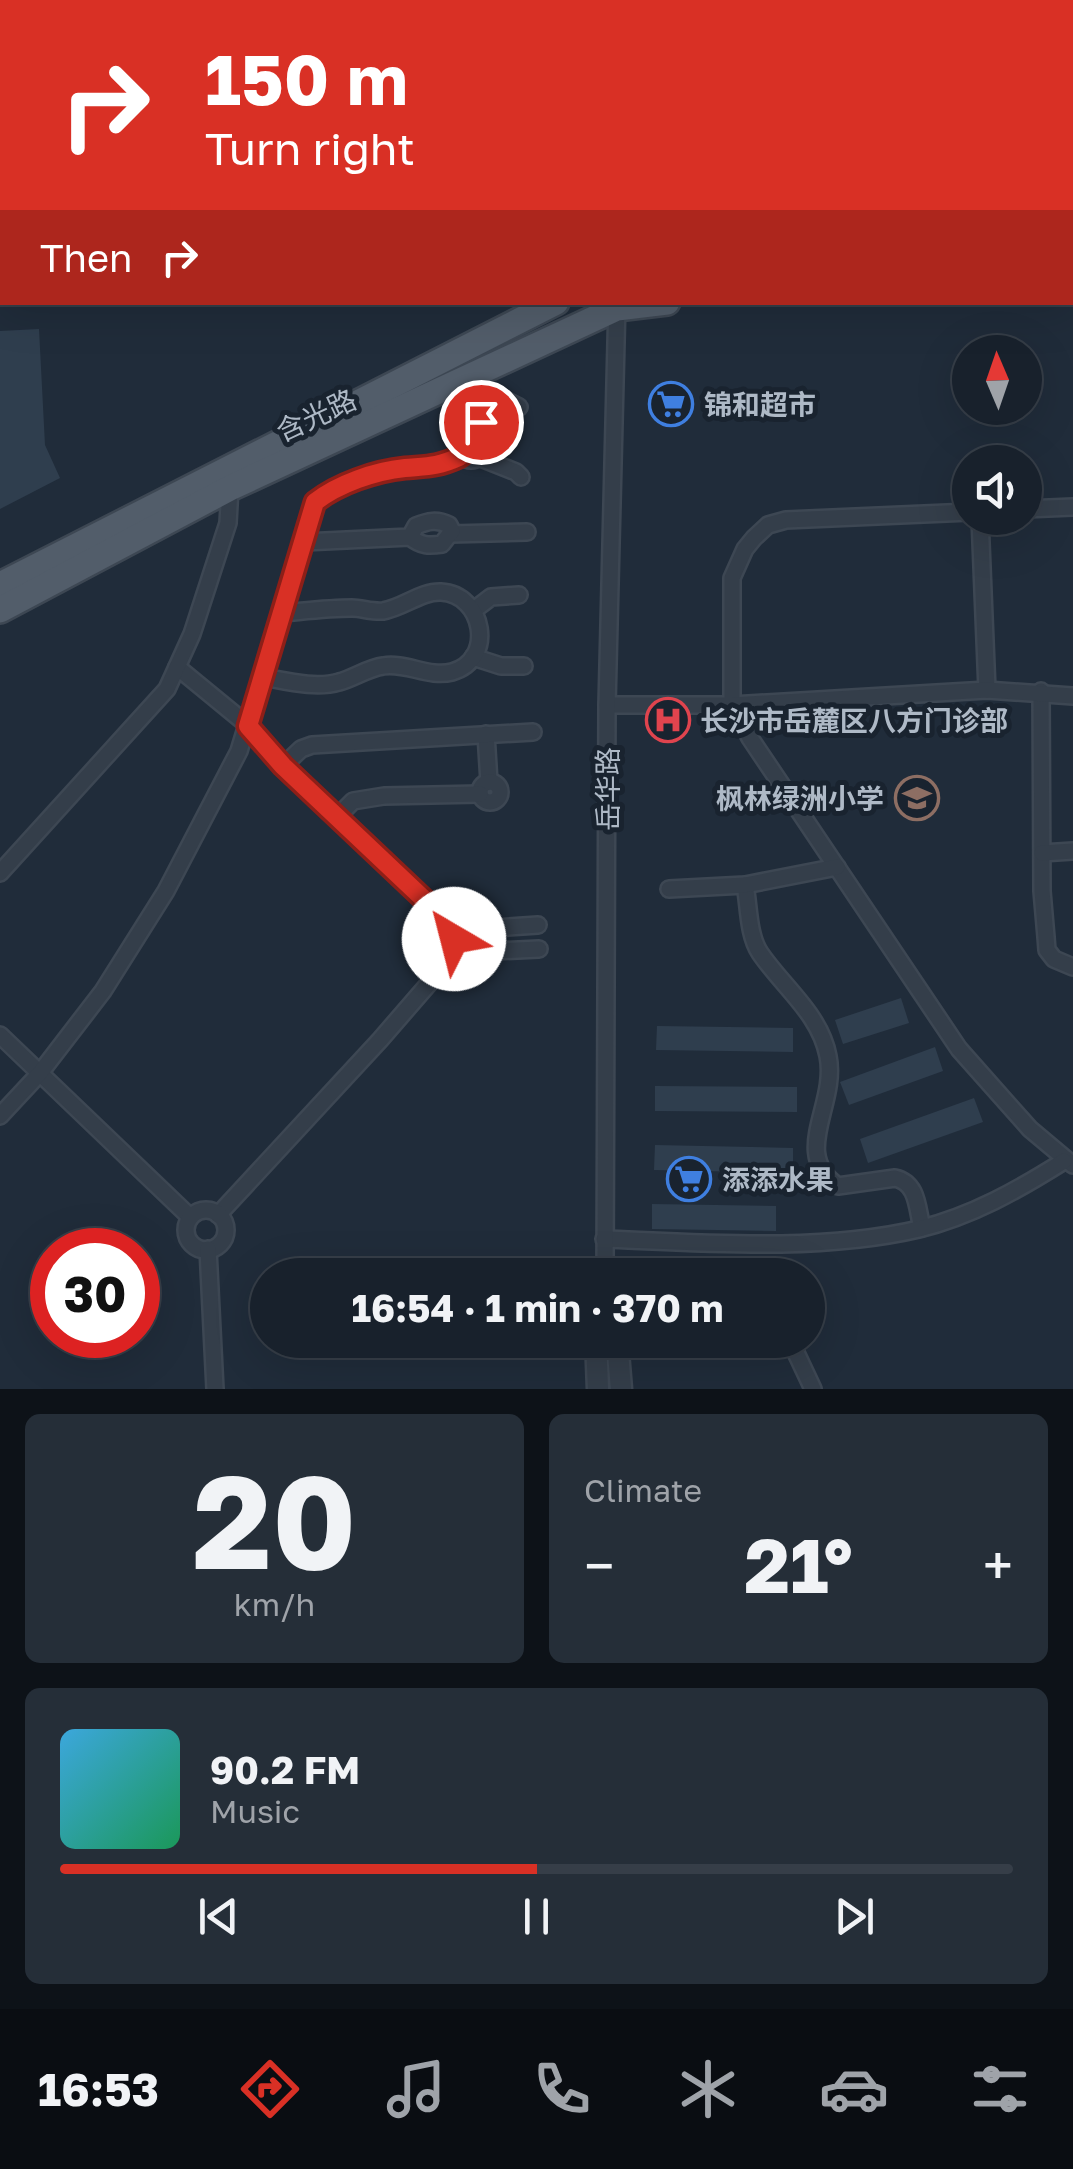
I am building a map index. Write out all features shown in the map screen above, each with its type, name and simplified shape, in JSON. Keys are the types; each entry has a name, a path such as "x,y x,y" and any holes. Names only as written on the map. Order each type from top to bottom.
{"main road":[{"name":"含光路","path":"0,585 550,305"},
{"name":"含光路","path":"0,610 230,488 617,306"}],"street":[{"name":"岳华路","path":"605,1258 608,705 617,306"},
{"path":"0,1116 40,1074 103,992 166,891 238,751 315,502 328,492 384,472 437,467 472,451 481,422 496,403 508,401 519,408"},
{"path":"472,451 521,477"},
{"path":"0,874 167,689 192,634 228,523 230,488"},
{"path":"1042,509 1073,507"},
{"path":"604,1239 747,1245 888,1235 922,1228 1011,1194 1069,1163 1030,1129 959,1049 750,738 732,705 732,578 745,549 768,525 786,520 952,513"},
{"path":"304,542 410,537 429,546 442,544 451,534 527,532"},
{"path":"981,535 987,690"},
{"path":"263,677 336,684 381,666 452,672 469,664 480,632 474,610 460,596 442,592 380,611 354,608 282,613"},
{"path":"474,610 491,597 519,595"},
{"path":"473,657 501,666 524,666"},
{"path":"177,667 248,726 283,766 449,923 452,931 452,958 218,1215"},
{"path":"608,705 732,705 987,690 1073,696"},
{"path":"1041,691 1042,852 1048,950 1054,959 1073,968"},
{"path":"283,766 312,745 533,732"},
{"path":"337,817 353,802 485,788 486,734"},
{"path":"1042,852 1073,850"},
{"path":"668,889 746,885 837,867"},
{"path":"746,885 758,951 820,1031 828,1055 829,1093 814,1145 820,1168 838,1186 904,1180 911,1186 922,1228"},
{"path":"452,931 538,925"},
{"path":"452,953 539,949"},
{"path":"0,1036 190,1217"},
{"path":"200,1210 213,1210 218,1215 226,1230 222,1242 208,1249 189,1241 185,1229 190,1217 200,1210"},
{"path":"208,1249 215,1389"},
{"path":"597,1358 598,1389"},
{"path":"618,1358 621,1389"},
{"path":"798,1358 813,1389"}],"building":[{"path":"39,329 45,445 60,478 0,509 0,331"},
{"path":"901,998 909,1023 843,1044 835,1020"},
{"path":"657,1026 793,1028 793,1052 656,1050"},
{"path":"935,1047 943,1071 849,1105 840,1082"},
{"path":"655,1086 797,1087 797,1112 655,1111"},
{"path":"974,1098 983,1122 868,1163 860,1139"},
{"path":"655,1145 793,1148 793,1173 654,1170"},
{"path":"652,1204 776,1206 776,1231 652,1229"}],"place":[{"name":"锦和超市","path":"671,404"},
{"name":"长沙市岳麓区八方门诊部","path":"668,720"},
{"name":"枫林绿洲小学","path":"917,798"},
{"name":"添添水果","path":"689,1179"}],"route":[{"path":"454,939 449,923 283,766 248,726 315,502 328,492 384,472 437,467 459,457 464,443 476,441 481,422"}]}
